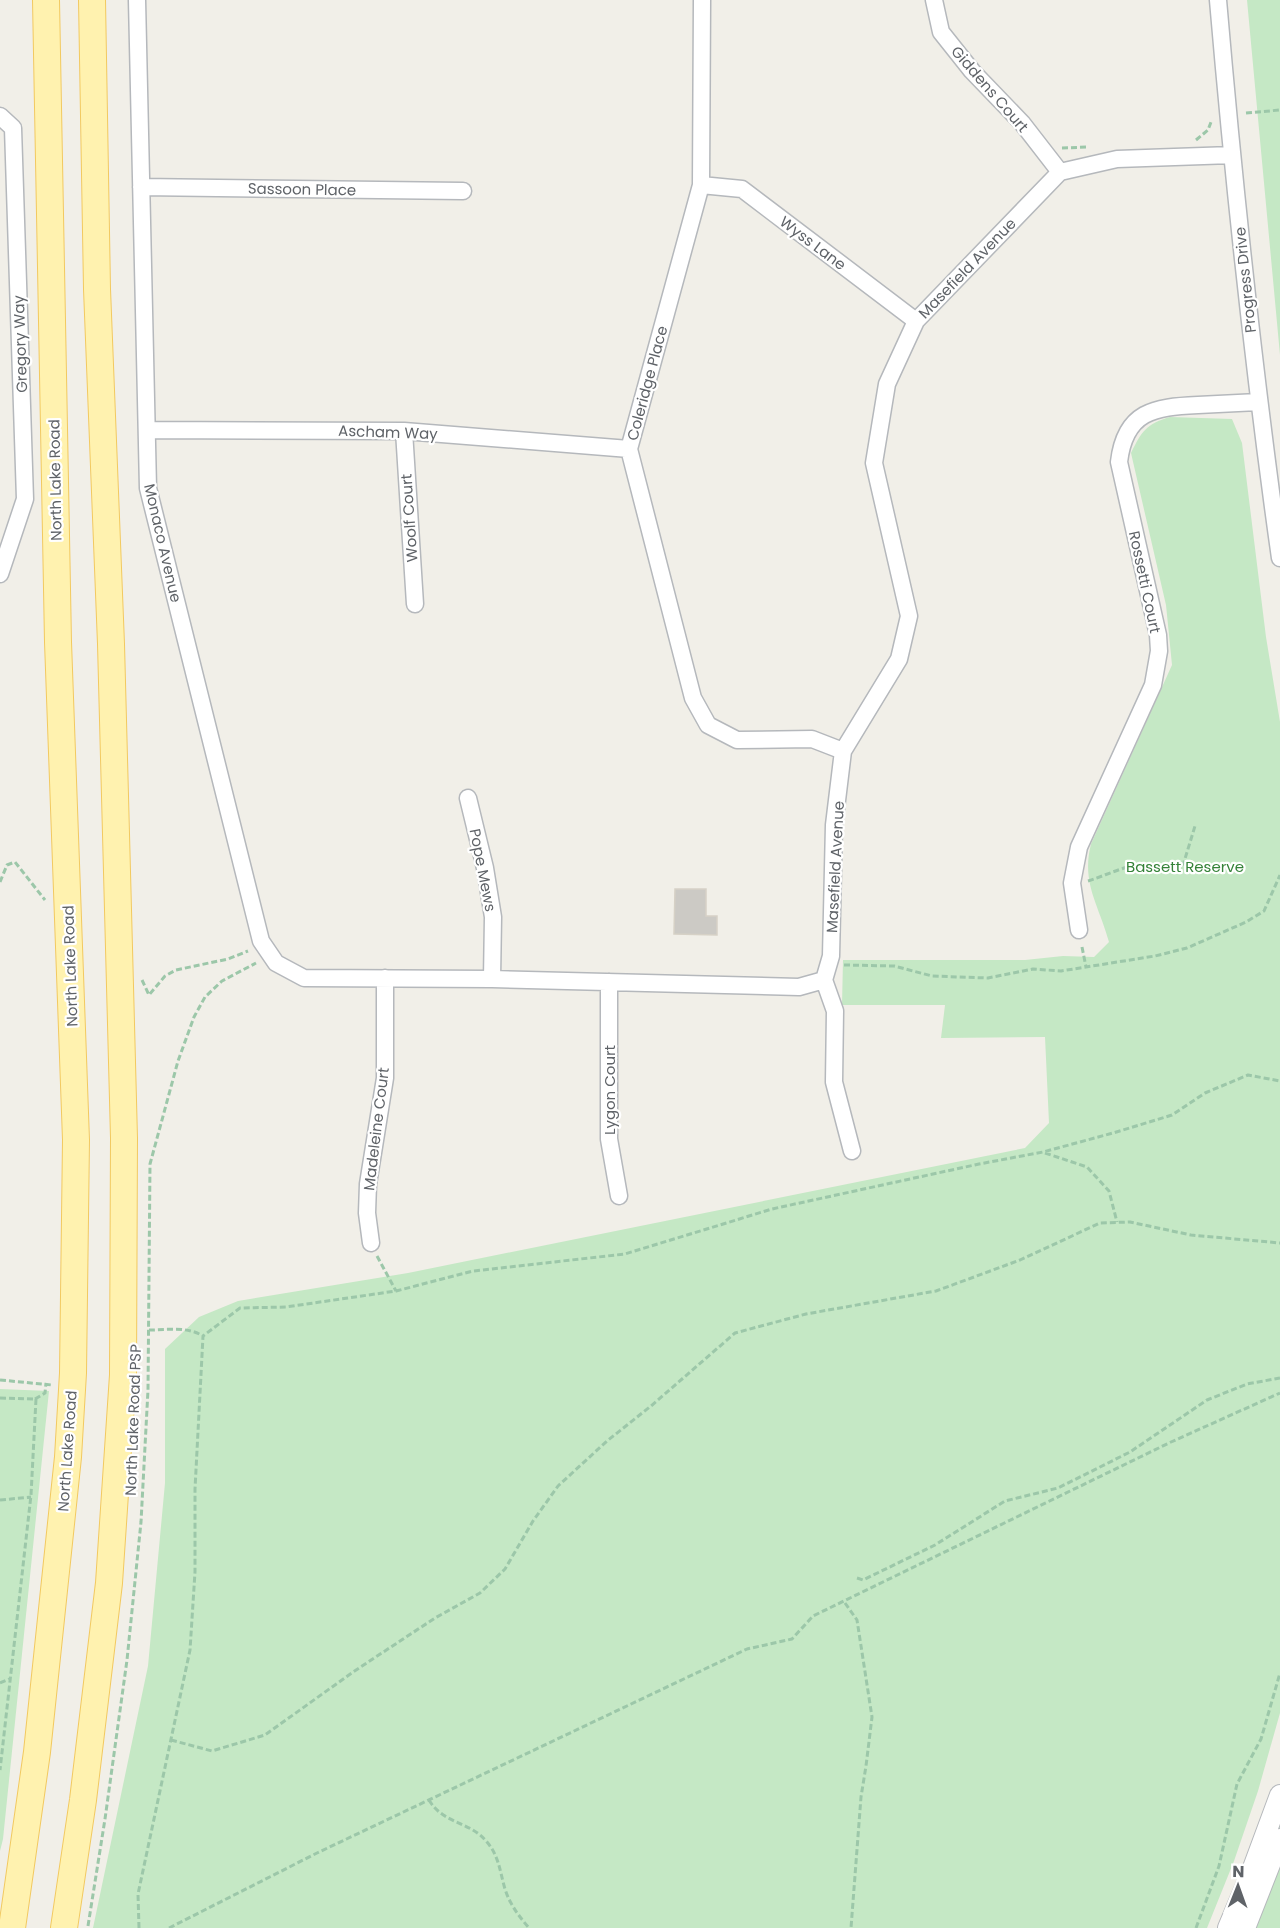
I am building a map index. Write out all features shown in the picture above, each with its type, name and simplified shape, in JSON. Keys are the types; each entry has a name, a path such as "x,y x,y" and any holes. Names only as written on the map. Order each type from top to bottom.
{"main road":[{"name":"North Lake Road","path":"12,1928 37,1752 69,1457 73,1373 76,1140 58,642 46,0"},
{"path":"64,1928 83,1800 109,1583 123,1375 124,1138 111,644 97,288 93,0"}],"street":[{"name":"Monaco Avenue","path":"137,0 148,488 270,954"},
{"name":"Coleridge Place","path":"702,0 701,185 629,449 693,698 708,725 737,740 812,739 843,751"},
{"name":"Giddens Court","path":"934,0 941,32 972,70 1022,123 1060,172"},
{"name":"Progress Drive","path":"1218,0 1258,402 1280,558"},
{"name":"Gregory Way","path":"0,116 13,128 25,499 0,574"},
{"path":"1060,172 1117,159 1232,155"},
{"name":"Masefield Avenue","path":"826,972 831,956 834,825 843,751 899,659 909,616 874,463 887,384 916,321 1060,172"},
{"name":"Wyss Lane","path":"701,185 741,189 916,321"},
{"name":"Sassoon Place","path":"141,187 463,191"},
{"name":"Rossetti Court","path":"1079,930 1072,886 1079,847 1152,685 1157,667 1158,635 1119,462 1120,451 1127,431 1146,414 1166,406 1258,402"},
{"name":"Ascham Way","path":"147,430 404,431 629,449"},
{"name":"Woolf Court","path":"404,431 415,604"},
{"name":"Pope Mews","path":"468,798 485,868 493,917 492,978"},
{"path":"270,954 304,978 492,978 799,987 826,972 835,1011 834,1083 852,1151"},
{"name":"Madeleine Court","path":"371,1243 367,1213 368,1184 385,1078 385,978"},
{"name":"Lygon Court","path":"609,982 609,1139 619,1196"},
{"path":"1228,1928 1280,1795"},
{"path":"1245,1928 1280,1839"}],"path":[{"path":"1195,141 1208,130 1215,114 1280,110"},
{"path":"1046,154 1056,144 1063,148 1091,147"},
{"path":"1072,886 1148,863 1170,870 1179,870 1184,862 1195,826"},
{"path":"0,882 7,865 15,862 47,903"},
{"path":"826,972 894,966 932,976 988,978 1033,969 1061,971 1155,956 1187,948 1246,922 1264,910 1280,875"},
{"path":"1079,930 1086,967"},
{"path":"120,978 142,978 149,995 165,976 176,970 228,959 270,954"},
{"name":"North Lake Road PSP","path":"87,1928 105,1819 129,1637 141,1522 148,1390 150,1164 178,1061 194,1017 205,997 222,981 270,954"},
{"path":"140,1928 138,1894 190,1650 203,1336 240,1308 286,1307 396,1292 473,1271 625,1254 772,1209 1043,1152 1172,1115 1205,1093 1248,1075 1280,1081"},
{"path":"1043,1152 1087,1167 1109,1191 1117,1222"},
{"path":"171,1740 212,1751 265,1735 389,1648 435,1618 480,1593 505,1569 533,1521 558,1486 607,1441 735,1333 806,1314 936,1291 1020,1260 1100,1223 1130,1222 1191,1235 1280,1243"},
{"path":"371,1243 396,1292"},
{"path":"149,1330 182,1329 203,1336"},
{"path":"857,1578 862,1580 935,1545 1005,1501 1058,1488 1130,1452 1207,1400 1247,1384 1280,1378"},
{"path":"0,1380 46,1383 58,1387"},
{"path":"0,1398 35,1399 45,1393 46,1383"},
{"path":"170,1928 317,1852 747,1649 792,1639 813,1616 1171,1442 1280,1393"},
{"path":"0,1770 31,1497 35,1399"},
{"path":"0,1500 31,1497"},
{"path":"845,1602 857,1620 872,1717 861,1797 851,1928"},
{"path":"1196,1928 1219,1866 1237,1784 1261,1739 1280,1673"},
{"path":"0,1683 10,1679"},
{"path":"429,1800 435,1810 478,1832 489,1845 499,1862 506,1891 514,1910 530,1928"}],"green space":[{"path":"1247,0 1280,0 1280,355"},
{"name":"Bassett Reserve","path":"1170,417 1232,419 1242,443 1266,637 1280,722 1280,1713 1258,1791 1234,1861 1207,1928 93,1928 148,1666 165,1483 165,1349 199,1317 238,1301 408,1273 1025,1148 1049,1123 1045,1037 941,1038 945,1005 842,1005 843,960 1025,960 1063,956 1094,957 1109,942 1092,894 1088,871 1091,844 1172,665 1166,605 1131,453 1146,429 1155,422"},
{"path":"0,1389 49,1391 0,1851"},
{"path":"1280,1807 1280,1928 1233,1928"}],"building":[{"path":"675,889 706,889 706,916 717,916 717,935 674,934"}]}
